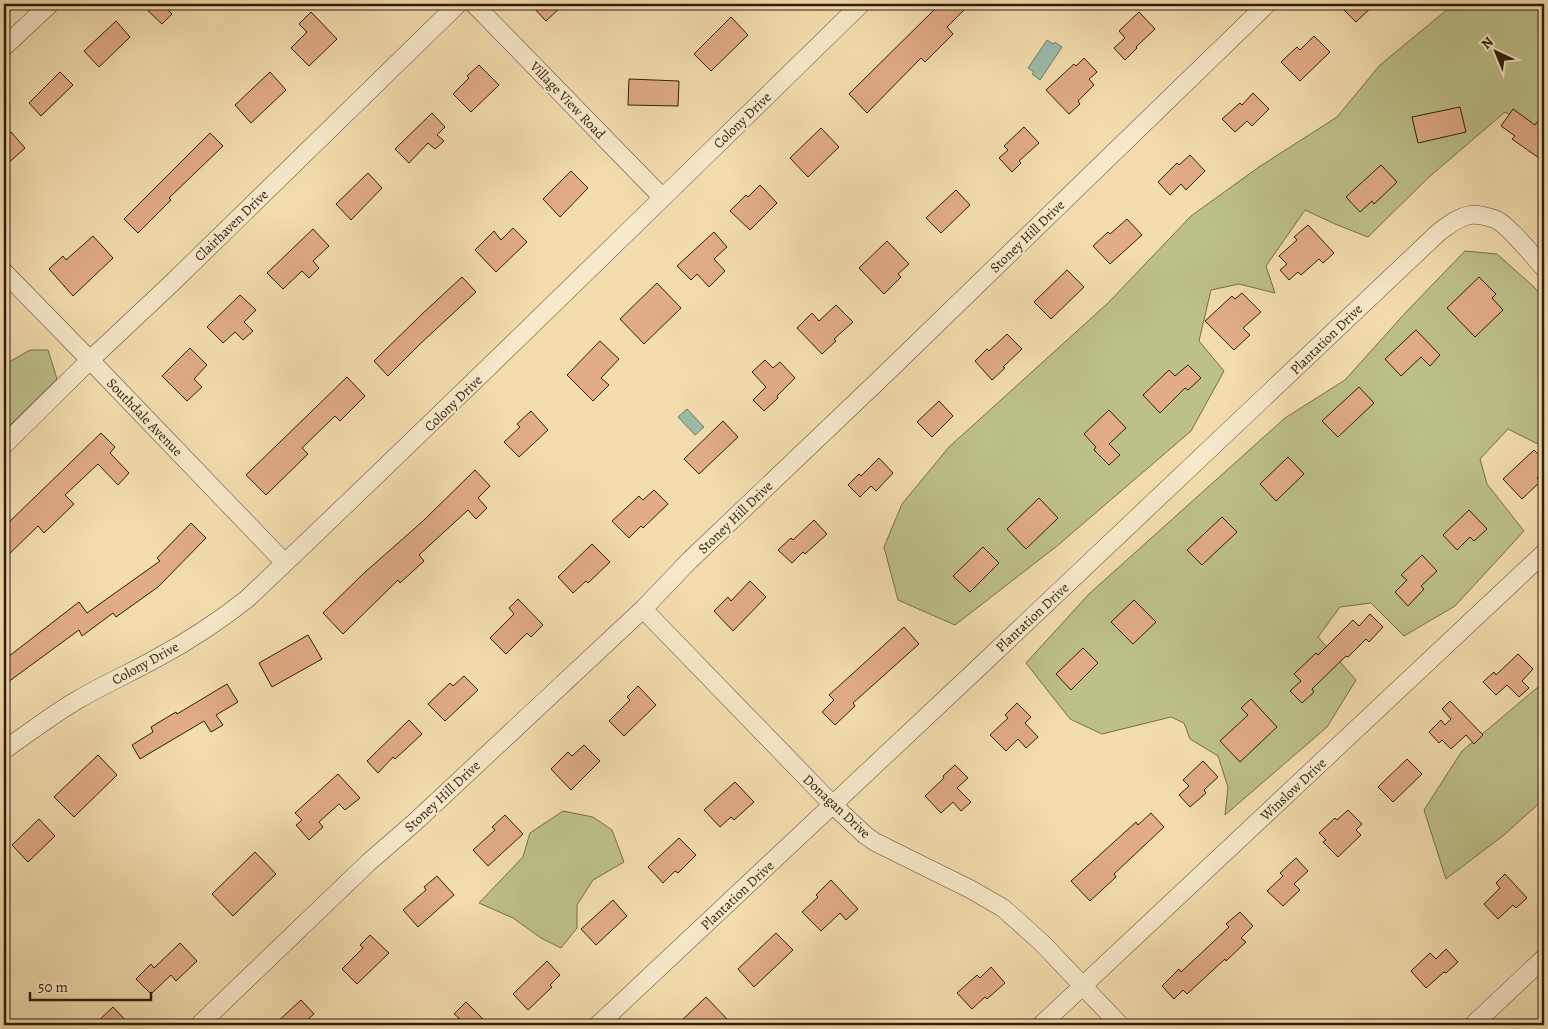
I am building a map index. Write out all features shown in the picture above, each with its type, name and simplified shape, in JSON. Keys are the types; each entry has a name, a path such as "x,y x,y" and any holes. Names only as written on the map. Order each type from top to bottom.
{"street":[{"path":"4,47 50,4"},
{"name":"Clairhaven Drive","path":"4,445 458,4"},
{"name":"Village View Road","path":"474,4 662,197"},
{"name":"Colony Drive","path":"4,750 80,698 158,658 226,616 247,600 528,330 662,197 862,4"},
{"name":"Stoney Hill Drive","path":"199,1025 369,862 414,823 643,609 690,560 1267,4"},
{"name":"Plantation Drive","path":"598,1025 1439,232 1456,220 1470,215 1479,215 1496,220 1544,268"},
{"name":"Southdale Avenue","path":"4,272 285,563"},
{"name":"Winslow Drive","path":"1040,1025 1109,963 1544,553"},
{"name":"Donagan Drive","path":"643,609 833,805 865,835 875,842 970,889 1003,908 1042,944 1120,1025"},
{"path":"1473,1025 1544,958"}],"green space":[{"path":"1454,4 1544,4 1544,135 1505,112 1429,177 1368,237 1305,210 1266,266 1275,293 1239,284 1211,290 1199,341 1224,371 1191,431 1057,546 955,625 898,600 884,547 902,504 949,447 1108,303 1191,216 1259,167 1337,117 1380,65"},
{"path":"1465,251 1497,254 1544,298 1544,447 1508,429 1480,459 1487,484 1524,531 1455,606 1404,636 1371,603 1340,607 1318,637 1356,680 1327,727 1225,815 1228,787 1218,756 1190,739 1184,723 1171,717 1102,734 1070,719 1026,663 1089,594 1285,418 1345,380 1407,311"},
{"path":"30,350 48,350 57,379 4,431 4,365"},
{"path":"1544,682 1544,799 1504,835 1446,879 1424,810 1462,751"},
{"path":"563,811 593,817 612,830 624,862 593,880 577,905 577,928 561,948 541,938 513,918 479,903 523,857 530,833"}],"shaded area":[{"path":"1047,40 1053,44 1055,42 1062,47 1040,80 1028,68"},
{"path":"687,409 704,427 695,435 678,417"}],"building":[{"path":"141,4 162,4 172,14 162,24"},
{"path":"530,4 564,4 546,21"},
{"path":"940,4 970,4 947,27 953,34 925,62 921,58 867,113 849,94"},
{"path":"1338,4 1375,4 1356,22"},
{"path":"311,12 337,39 309,66 291,48 307,32 299,24"},
{"path":"1139,12 1155,29 1125,60 1114,48 1125,38 1119,31"},
{"path":"731,17 748,35 711,71 694,54"},
{"path":"116,21 130,37 99,67 84,51"},
{"path":"1314,36 1330,52 1300,81 1281,62 1297,47 1300,50"},
{"path":"1084,58 1097,72 1089,79 1094,85 1078,101 1080,104 1069,114 1046,90 1074,64 1076,66"},
{"path":"479,65 499,85 471,112 453,94 469,78 467,76"},
{"path":"60,72 73,85 41,116 29,103"},
{"path":"270,72 286,90 251,123 235,105"},
{"path":"629,79 679,81 678,106 628,105"},
{"path":"1253,93 1269,109 1252,126 1247,121 1235,132 1222,119 1240,103 1242,105"},
{"path":"1460,107 1466,132 1418,143 1412,117"},
{"path":"1513,109 1535,125 1544,112 1544,150 1539,158 1512,139 1515,136 1501,126"},
{"path":"432,113 445,127 437,135 444,141 435,149 428,143 409,163 395,149"},
{"path":"1024,127 1039,143 1019,161 1021,163 1012,172 999,158 1008,150 1004,146"},
{"path":"821,128 839,147 808,177 790,158"},
{"path":"11,132 25,148 4,167 4,138"},
{"path":"210,133 223,146 169,198 171,200 138,233 124,219"},
{"path":"1190,155 1205,171 1186,190 1181,184 1170,195 1158,182 1177,163 1179,165"},
{"path":"1381,165 1397,182 1374,204 1372,201 1360,212 1346,197"},
{"path":"571,171 588,188 560,217 543,199"},
{"path":"368,173 382,188 351,220 336,204"},
{"path":"760,185 777,203 750,230 730,211 746,195 748,197"},
{"path":"956,190 970,205 941,233 926,218"},
{"path":"1127,219 1142,235 1110,264 1093,246 1108,232 1110,234"},
{"path":"1308,225 1334,253 1323,263 1319,259 1301,275 1298,272 1289,280 1280,270 1287,264 1279,256 1297,240 1294,237"},
{"path":"513,228 527,242 496,272 475,250 494,231 501,240"},
{"path":"313,229 329,246 313,261 319,268 309,278 302,271 283,289 267,273"},
{"path":"714,232 727,247 714,259 725,271 709,287 697,274 691,280 677,266"},
{"path":"93,236 113,258 73,296 49,269 63,256 66,260"},
{"path":"887,241 909,264 898,274 901,277 884,294 859,268"},
{"path":"1067,270 1084,287 1051,319 1034,302"},
{"path":"462,277 476,292 388,376 374,361"},
{"path":"1479,277 1496,294 1492,298 1503,310 1475,337 1447,308"},
{"path":"657,283 681,308 644,344 620,319"},
{"path":"1242,293 1261,312 1243,328 1250,335 1234,350 1205,321 1232,296 1235,299"},
{"path":"240,295 256,310 244,322 253,331 243,340 235,332 223,343 207,327"},
{"path":"836,305 853,322 834,339 836,341 822,354 797,328 812,313 819,321"},
{"path":"1416,330 1440,355 1430,366 1421,357 1401,376 1385,359"},
{"path":"1007,334 1022,349 992,380 975,361"},
{"path":"600,341 619,359 601,378 609,385 593,401 567,375"},
{"path":"190,348 207,365 194,379 202,387 187,401 162,376"},
{"path":"765,360 773,368 780,362 795,378 764,411 753,400 766,387 752,372"},
{"path":"1188,365 1201,378 1188,390 1185,388 1160,413 1143,395 1169,370 1175,376"},
{"path":"347,377 365,396 340,421 335,416 302,448 308,454 266,495 246,475"},
{"path":"1359,387 1374,403 1338,437 1322,421"},
{"path":"939,401 953,416 932,437 917,422"},
{"path":"1109,410 1126,428 1109,444 1120,455 1109,465 1094,450 1096,447 1084,434"},
{"path":"531,411 548,430 519,457 504,442 520,427 517,424"},
{"path":"723,421 738,437 699,474 684,459"},
{"path":"101,433 115,447 110,453 129,473 118,485 98,464 65,495 74,504 44,533 38,526 4,559 4,527"},
{"path":"1534,450 1544,460 1544,472 1537,478 1540,482 1522,499 1503,479"},
{"path":"1288,457 1304,474 1276,501 1260,484"},
{"path":"879,458 893,473 876,491 871,486 860,497 848,485 859,474 861,476"},
{"path":"475,470 490,486 478,498 487,508 476,519 468,510 419,555 424,561 400,583 398,580 343,634 323,613 363,574 423,521"},
{"path":"654,490 668,504 643,528 641,526 629,538 612,521 639,496 643,500"},
{"path":"1039,498 1058,518 1026,549 1007,529"},
{"path":"1469,510 1487,529 1474,541 1470,537 1457,550 1443,535"},
{"path":"1222,517 1237,532 1202,565 1187,550"},
{"path":"814,520 827,534 792,563 778,550 791,538 793,540"},
{"path":"191,523 206,538 158,587 116,617 113,613 82,636 79,630 4,685 4,660 79,602 87,613 160,561 157,558"},
{"path":"592,544 610,562 588,583 586,581 573,593 558,577"},
{"path":"983,547 999,563 970,592 953,576"},
{"path":"1422,555 1437,571 1421,586 1424,589 1408,606 1395,592 1407,580 1401,575"},
{"path":"750,581 766,597 733,631 714,611 728,597 731,601"},
{"path":"518,599 543,625 531,637 527,633 506,654 490,638 514,614 509,608"},
{"path":"1134,600 1156,622 1133,644 1111,622"},
{"path":"1370,614 1383,627 1369,642 1366,639 1348,657 1346,656 1312,689 1314,692 1302,703 1290,691 1301,681 1294,674 1316,653 1318,655 1353,620 1359,626"},
{"path":"904,627 919,644 853,703 855,706 835,725 822,712 834,700 829,695"},
{"path":"308,635 322,659 272,687 259,663"},
{"path":"1083,648 1098,663 1071,690 1056,674"},
{"path":"1518,654 1533,669 1522,681 1529,688 1519,697 1507,685 1496,695 1483,682 1494,672 1496,675"},
{"path":"464,676 478,690 445,721 428,704 450,683 453,686"},
{"path":"227,684 238,702 216,715 223,725 211,732 204,721 140,759 132,745 153,732 151,727"},
{"path":"638,686 656,705 624,736 609,721 630,700 627,697"},
{"path":"1251,699 1277,727 1240,762 1220,741 1248,715 1241,708"},
{"path":"1450,701 1483,735 1474,744 1466,735 1451,749 1442,740 1439,743 1429,732 1441,720 1445,725 1451,719 1442,709"},
{"path":"1017,703 1031,717 1025,723 1038,737 1026,748 1018,739 1006,751 990,735 1008,718 1005,715"},
{"path":"409,720 422,734 395,759 393,757 378,773 367,761"},
{"path":"584,745 600,761 571,790 551,769 568,752 572,756"},
{"path":"98,755 117,775 74,817 54,797"},
{"path":"1407,759 1422,774 1393,802 1378,787"},
{"path":"1203,761 1218,777 1204,790 1206,793 1190,807 1179,795 1189,786 1183,780"},
{"path":"955,765 968,778 957,788 971,802 961,811 953,802 941,813 925,796"},
{"path":"338,774 360,798 345,810 339,804 319,822 323,827 309,840 296,825 302,820 295,813"},
{"path":"735,782 754,802 734,820 731,817 720,827 704,810"},
{"path":"1348,810 1362,824 1356,830 1361,835 1338,857 1323,842 1326,840 1319,833 1335,818 1337,820"},
{"path":"1151,813 1164,827 1114,874 1116,877 1090,901 1071,881 1136,822 1138,825"},
{"path":"505,815 523,834 488,866 473,850 495,830 492,827"},
{"path":"39,819 55,836 28,862 12,845"},
{"path":"679,838 696,855 678,873 675,871 663,883 648,867"},
{"path":"255,852 276,874 233,916 212,894"},
{"path":"1296,858 1308,871 1294,884 1300,890 1283,906 1267,891 1283,876 1280,873"},
{"path":"1505,874 1527,898 1516,908 1513,905 1498,919 1484,904 1500,888 1496,883"},
{"path":"437,876 454,895 418,927 403,910 426,890 424,887"},
{"path":"831,880 858,909 846,920 840,913 821,931 802,912 818,897 816,895"},
{"path":"613,900 627,916 596,945 581,929"},
{"path":"1240,912 1253,926 1241,938 1246,942 1187,994 1183,990 1174,999 1162,986 1179,969 1181,972 1229,927 1226,924"},
{"path":"776,933 793,950 754,987 738,969"},
{"path":"370,935 389,953 357,984 342,969 363,948 360,945"},
{"path":"180,943 197,961 176,981 171,975 151,994 136,979 151,964 154,968"},
{"path":"1446,949 1458,962 1426,988 1411,971 1430,953 1436,959"},
{"path":"547,961 560,975 550,985 552,987 528,1010 513,994"},
{"path":"991,967 1005,983 972,1009 957,993 977,975 980,978"},
{"path":"706,997 727,1019 720,1025 677,1025"},
{"path":"301,1000 314,1014 301,1025 274,1025"},
{"path":"466,1002 489,1025 452,1025 459,1018 454,1014"},
{"path":"113,1007 130,1025 94,1025"}]}
